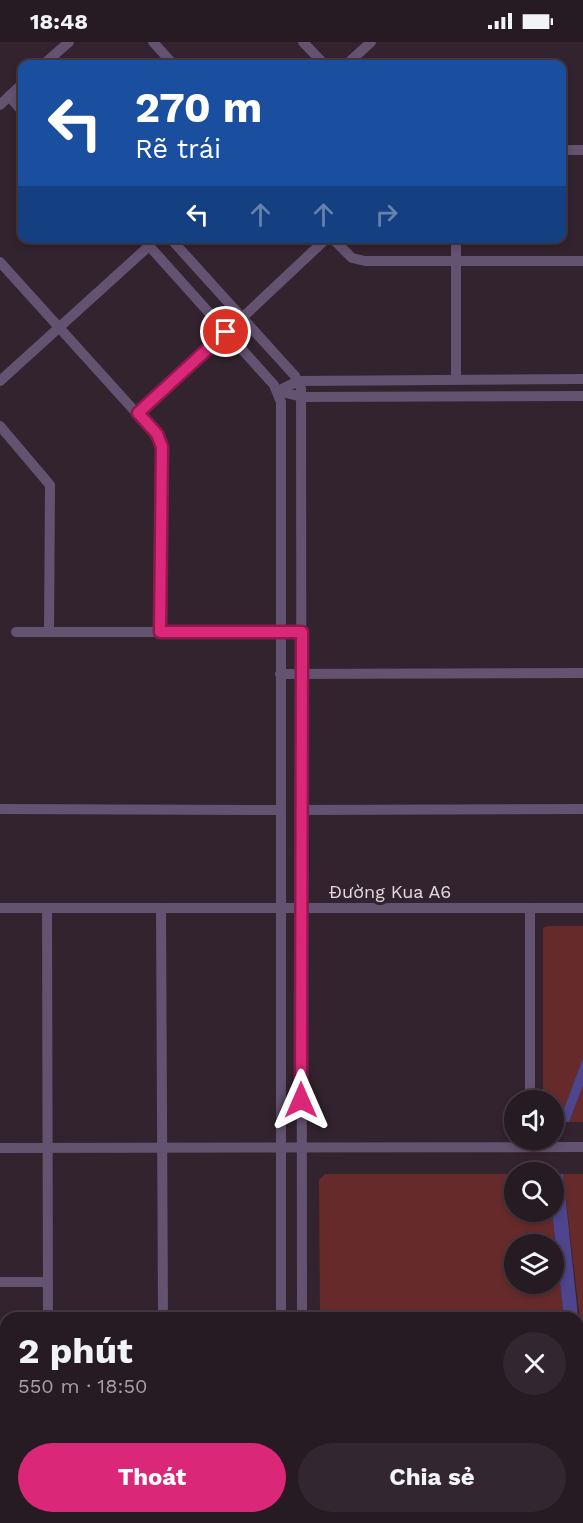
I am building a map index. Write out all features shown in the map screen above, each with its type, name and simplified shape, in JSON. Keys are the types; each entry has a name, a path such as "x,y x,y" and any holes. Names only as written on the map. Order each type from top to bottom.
{"street":[{"path":"49,60 69,42"},
{"path":"153,42 169,60"},
{"path":"303,42 320,60"},
{"path":"351,60 371,42"},
{"path":"0,105 18,88"},
{"path":"9,96 18,106"},
{"path":"566,150 583,150"},
{"path":"0,381 60,327 144,243"},
{"path":"146,243 278,391 281,402 279,908 281,1312"},
{"path":"175,243 298,381 302,397 300,908 302,1312"},
{"path":"242,318 322,243"},
{"path":"337,243 358,261 583,261"},
{"path":"456,243 456,379"},
{"path":"0,262 157,434 162,447 160,632"},
{"path":"183,284 199,270"},
{"path":"138,413 226,332"},
{"path":"278,391 298,381 583,379"},
{"path":"278,391 302,397 583,396"},
{"path":"0,426 50,485 49,632"},
{"path":"16,632 302,632"},
{"path":"280,674 583,673"},
{"path":"0,809 280,810"},
{"path":"301,810 583,810"},
{"path":"161,908 163,1312"},
{"path":"530,908 530,1090"},
{"name":"Đường Kua A6","path":"0,909 583,908"},
{"path":"48,909 48,1312"},
{"path":"0,1148 162,1149 504,1144"},
{"path":"564,1146 583,1147"},
{"path":"0,1282 48,1282"}],"shaded area":[{"path":"583,926 583,1058 564,1109 564,1090 543,1090 543,928"},
{"path":"583,1058 583,1086 569,1122 564,1122 564,1109"},
{"path":"583,1086 583,1122 569,1122"},
{"path":"325,1174 504,1174 504,1222 553,1222 554,1234 504,1234 504,1294 561,1294 563,1312 320,1312 319,1180"},
{"path":"564,1174 583,1174 583,1312 579,1312"},
{"path":"564,1183 578,1312 563,1312 561,1294 564,1294 564,1234 554,1234 553,1222 564,1222"}],"route":[{"path":"226,332 138,413 157,434 162,447 160,632 302,632 301,1100"}]}
